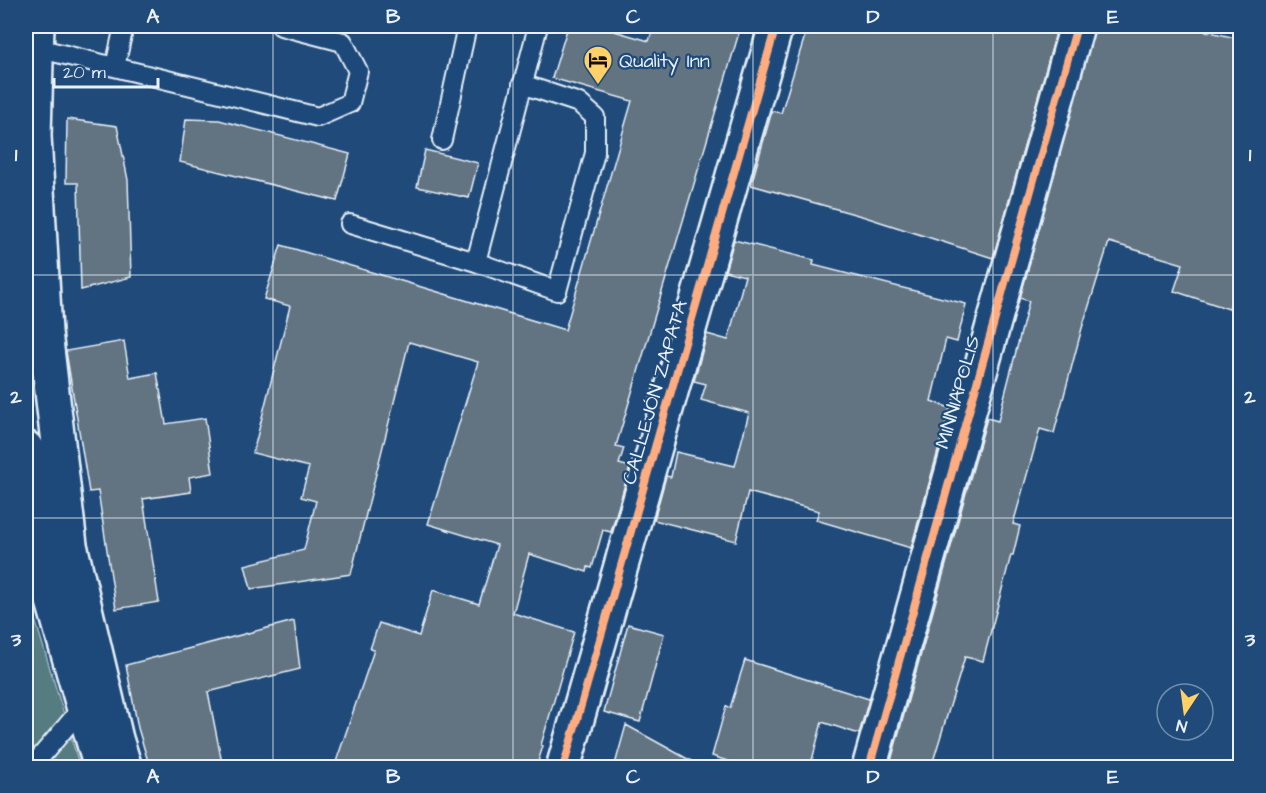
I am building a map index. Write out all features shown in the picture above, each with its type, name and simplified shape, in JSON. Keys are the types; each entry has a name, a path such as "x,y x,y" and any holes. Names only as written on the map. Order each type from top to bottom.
{"street":[{"name":"CALLEJÓN ZAPATA","path":"562,768 776,26"},
{"name":"MINNIAPOLIS","path":"869,768 1077,26"},
{"path":"37,37 34,136 45,332 70,545 125,768"},
{"path":"26,448 38,549 101,768"}],"lane":[{"path":"115,67 124,26"},
{"path":"37,37 115,67 318,117 350,103 358,71 343,42 281,26"},
{"path":"442,140 467,26"},
{"path":"476,262 538,26"},
{"path":"350,224 476,262 556,291 595,153 595,117 579,103 522,84"},
{"path":"32,768 82,708"}],"green space":[{"path":"26,590 80,767 26,767"}],"building":[{"path":"568,26 597,26 649,41 654,26 741,26 616,446 624,448 619,464 630,467 611,532 603,530 592,568 588,567 587,572 529,554 513,613 574,632 536,768 334,768 374,650 370,649 379,623 419,636 433,590 479,604 497,545 428,524 478,362 409,342 351,574 251,589 245,565 304,550 316,501 301,497 309,467 253,453 290,306 264,299 281,245 565,330 632,101 552,78"},
{"path":"808,26 1058,26 993,258 865,217 751,185 772,111 781,113"},
{"path":"1095,26 1185,26 1240,39 1240,271 1229,309 1174,291 1183,264 1109,242 1082,328 1054,433 1040,429 1013,524 1020,526 1013,555 1011,555 983,661 965,657 931,768 889,768 987,418 998,421 1029,301 1020,298"},
{"path":"67,119 117,126 128,180 131,277 81,290 78,183 66,183"},
{"path":"186,119 219,120 350,154 337,201 180,162"},
{"path":"425,150 478,163 469,198 417,187"},
{"path":"734,240 814,260 813,265 966,304 957,342 946,339 931,401 950,408 911,548 816,520 819,511 748,492 736,541 654,520 666,476 671,477 676,452 735,466 749,413 701,400 706,384 694,381 707,334 728,340 745,276 725,271"},
{"path":"124,341 130,378 157,373 166,424 205,418 213,473 189,477 191,492 143,499 159,602 116,609 98,491 89,492 66,351"},
{"path":"294,621 300,669 208,692 223,768 150,768 138,728 126,665"},
{"path":"628,624 664,634 640,722 604,712"},
{"path":"745,660 869,699 859,734 822,722 810,768 749,768 712,756 726,706 730,708"},
{"path":"626,725 704,768 614,768"}],"cycle path":[{"path":"563,768 776,26"},
{"path":"869,768 1077,26"}],"place":[{"name":"Quality Inn","path":"598,86"}]}
